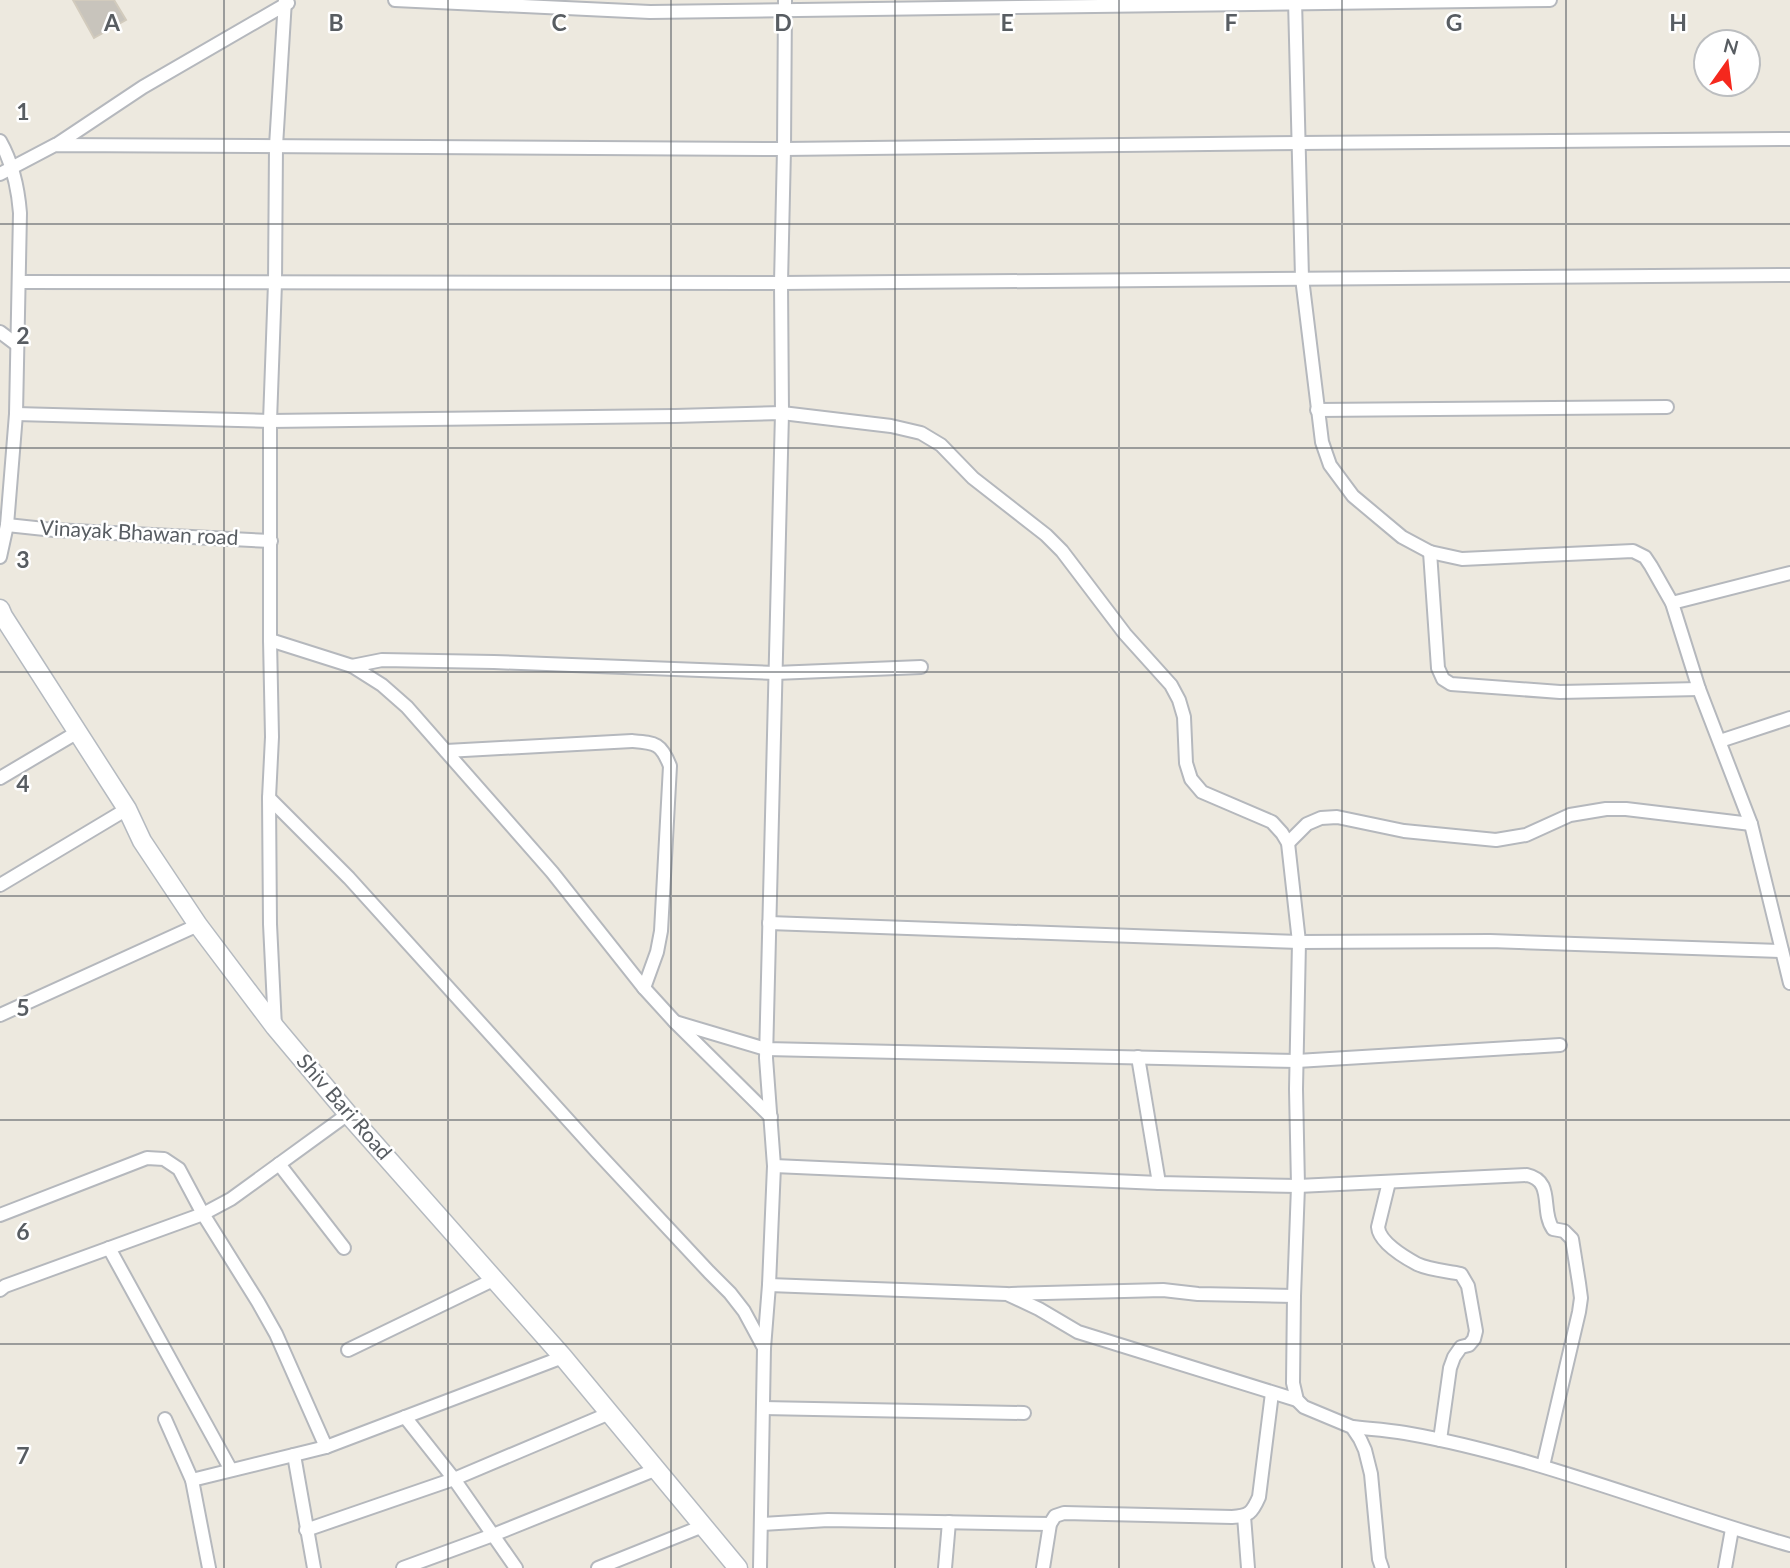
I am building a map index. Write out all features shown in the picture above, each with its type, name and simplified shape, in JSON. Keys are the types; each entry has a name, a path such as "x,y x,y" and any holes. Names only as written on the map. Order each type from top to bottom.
{"street":[{"path":"396,0 651,6 1550,0"},
{"path":"0,174 55,145 143,87 288,2"},
{"path":"275,1027 270,924 270,421 276,146 288,2"},
{"path":"1295,2 1302,278 1317,410 1322,442 1330,465 1353,496 1402,537 1430,552 1462,559 1633,551 1644,557 1672,603 1699,689 1751,824 1790,983"},
{"path":"760,1568 764,1348 774,1167 766,1049 782,413 785,5"},
{"path":"55,145 784,149 1790,139"},
{"path":"0,141 19,190 20,213 16,414 7,525 0,557"},
{"path":"20,282 781,283 1790,275"},
{"path":"0,332 16,344"},
{"path":"1317,410 1667,407"},
{"path":"16,414 270,421 782,413 891,426 921,433 941,445 973,478 1046,535 1062,551 1125,634 1171,685 1184,717 1186,763 1191,779 1202,792 1272,822 1288,843 1299,942 1298,1186 1293,1374 1297,1400 1304,1408 1314,1413 1352,1427 1440,1440 1543,1466 1732,1529 1790,1545"},
{"name":"Vinayak Bhawan road","path":"7,525 54,530 271,541"},
{"path":"1430,552 1438,668 1443,679 1451,684 1560,692 1699,689"},
{"path":"1672,603 1790,573"},
{"name":"Shiv Bari Road","path":"1,614 127,809 142,841 198,925 275,1027 348,1114 563,1357 738,1568"},
{"path":"270,639 352,666 382,685 407,707 552,873 644,988 771,1117"},
{"path":"352,666 382,660 775,673 921,667"},
{"path":"1720,741 1790,719"},
{"path":"0,778 76,733"},
{"path":"446,751 632,741 654,743 664,752 670,766 661,931 657,953 644,988"},
{"path":"269,798 349,878 597,1152 730,1293 744,1311 764,1348"},
{"path":"0,885 127,809"},
{"path":"1288,843 1307,824 1321,818 1337,817 1404,831 1496,840 1526,835 1570,815 1606,809 1751,824"},
{"path":"769,923 1299,942 1490,942 1782,951"},
{"path":"0,1015 198,925"},
{"path":"675,1022 766,1049 1297,1060 1560,1045"},
{"path":"1138,1057 1159,1184"},
{"path":"0,1290 203,1214 231,1199 348,1114"},
{"path":"0,1215 147,1157 164,1159 179,1169 203,1214 276,1334 326,1447"},
{"path":"279,1164 344,1248"},
{"path":"774,1167 1159,1184 1298,1186 1535,1176 1544,1189 1549,1224 1553,1229 1564,1231 1572,1239 1581,1298 1543,1466"},
{"path":"1389,1182 1378,1227 1384,1242 1418,1264 1461,1274 1468,1286 1476,1331 1469,1345 1461,1347 1450,1368 1440,1440"},
{"path":"109,1248 231,1470"},
{"path":"348,1350 495,1279"},
{"path":"769,1285 1007,1294 1163,1290 1198,1294 1294,1296"},
{"path":"1007,1294 1078,1332 1297,1400"},
{"path":"192,1480 326,1447 563,1357"},
{"path":"1044,1568 1050,1524 1055,1516 1064,1513 1244,1517 1254,1510 1259,1497 1272,1393"},
{"path":"763,1408 1024,1413"},
{"path":"306,1530 454,1479 610,1413"},
{"path":"405,1417 454,1479 516,1568"},
{"path":"165,1419 192,1480 209,1568"},
{"path":"1352,1427 1366,1450 1382,1568"},
{"path":"294,1455 314,1568"},
{"path":"403,1568 657,1469"},
{"path":"1244,1517 1248,1568"},
{"path":"762,1524 828,1520 1050,1524"},
{"path":"945,1568 949,1522"},
{"path":"598,1568 703,1527"},
{"path":"1725,1568 1732,1529"}],"building":[{"path":"73,0 114,0 126,20 94,38"}]}
